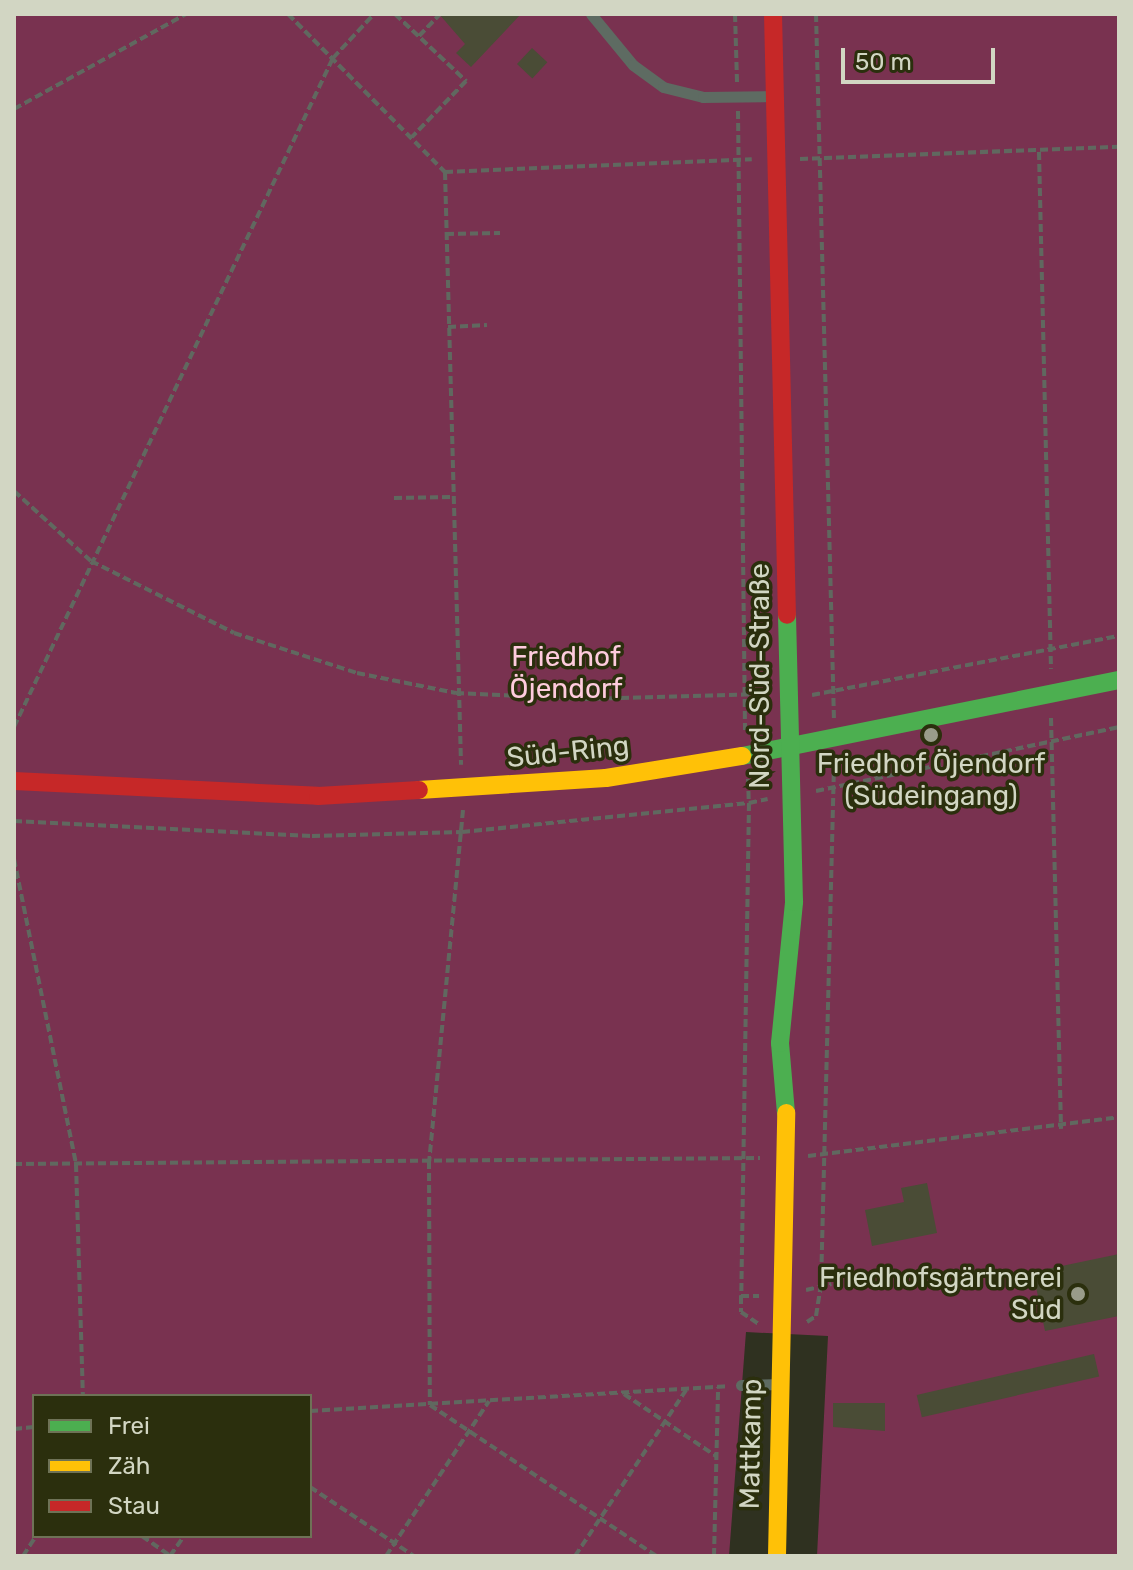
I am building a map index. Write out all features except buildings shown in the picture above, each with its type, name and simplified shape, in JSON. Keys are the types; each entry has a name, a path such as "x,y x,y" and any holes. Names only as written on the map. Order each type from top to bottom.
{"street":[{"name":"Nord-Süd-Straße","path":"773,14 791,695 788,795 794,902 792,978 782,997 780,1043 787,1062 781,1334"},
{"name":"Süd-Ring","path":"14,781 318,796 606,778 833,742 1119,680"},
{"name":"Mattkamp","path":"777,1556 781,1334"}],"lane":[{"path":"591,14 633,65 663,87 737,97 775,96"},
{"path":"741,1385 781,1384"}],"path":[{"path":"14,109 186,14"},
{"path":"288,14 445,172 1119,147"},
{"path":"14,727 333,58 374,14"},
{"path":"395,14 466,81 412,137"},
{"path":"419,36 440,14"},
{"path":"735,14 743,693 749,803 741,1296 782,1296"},
{"path":"816,14 836,789 821,1286"},
{"path":"1039,152 1061,1130"},
{"path":"446,234 500,233"},
{"path":"448,327 487,325"},
{"path":"14,491 91,561 234,633 371,676 456,693 556,698 743,693 835,696 1119,636"},
{"path":"394,498 452,497"},
{"path":"14,821 312,836 462,832 749,803 836,789 1119,727"},
{"path":"14,859 76,1164 83,1394"},
{"path":"14,1164 785,1158 1061,1130 1119,1117"},
{"path":"312,1411 718,1387 714,1556"},
{"path":"575,1556 687,1389"},
{"path":"622,1393 716,1456"},
{"path":"386,1556 489,1401"},
{"path":"430,1405 656,1556"},
{"path":"312,1488 414,1556"},
{"path":"23,1556 35,1538"},
{"path":"145,1538 171,1556 183,1538"}],"green space":[{"name":"Friedhof Öjendorf","path":"14,14 1119,14 1119,1556 817,1556 828,1336 746,1332 729,1556 14,1556"}],"traffic: fast":[{"path":"786,1113 780,1043 794,902 787,615"},
{"path":"742,756 1119,680"}],"traffic: slow":[{"path":"419,790 606,778 742,756"},
{"path":"777,1556 786,1113"}],"traffic: jam":[{"path":"773,14 787,615"},
{"path":"14,781 318,796 419,790"}],"place":[{"name":"Friedhof Öjendorf (Südeingang)","path":"931,735"},
{"name":"Friedhofsgärtnerei Süd","path":"1078,1294"}]}
